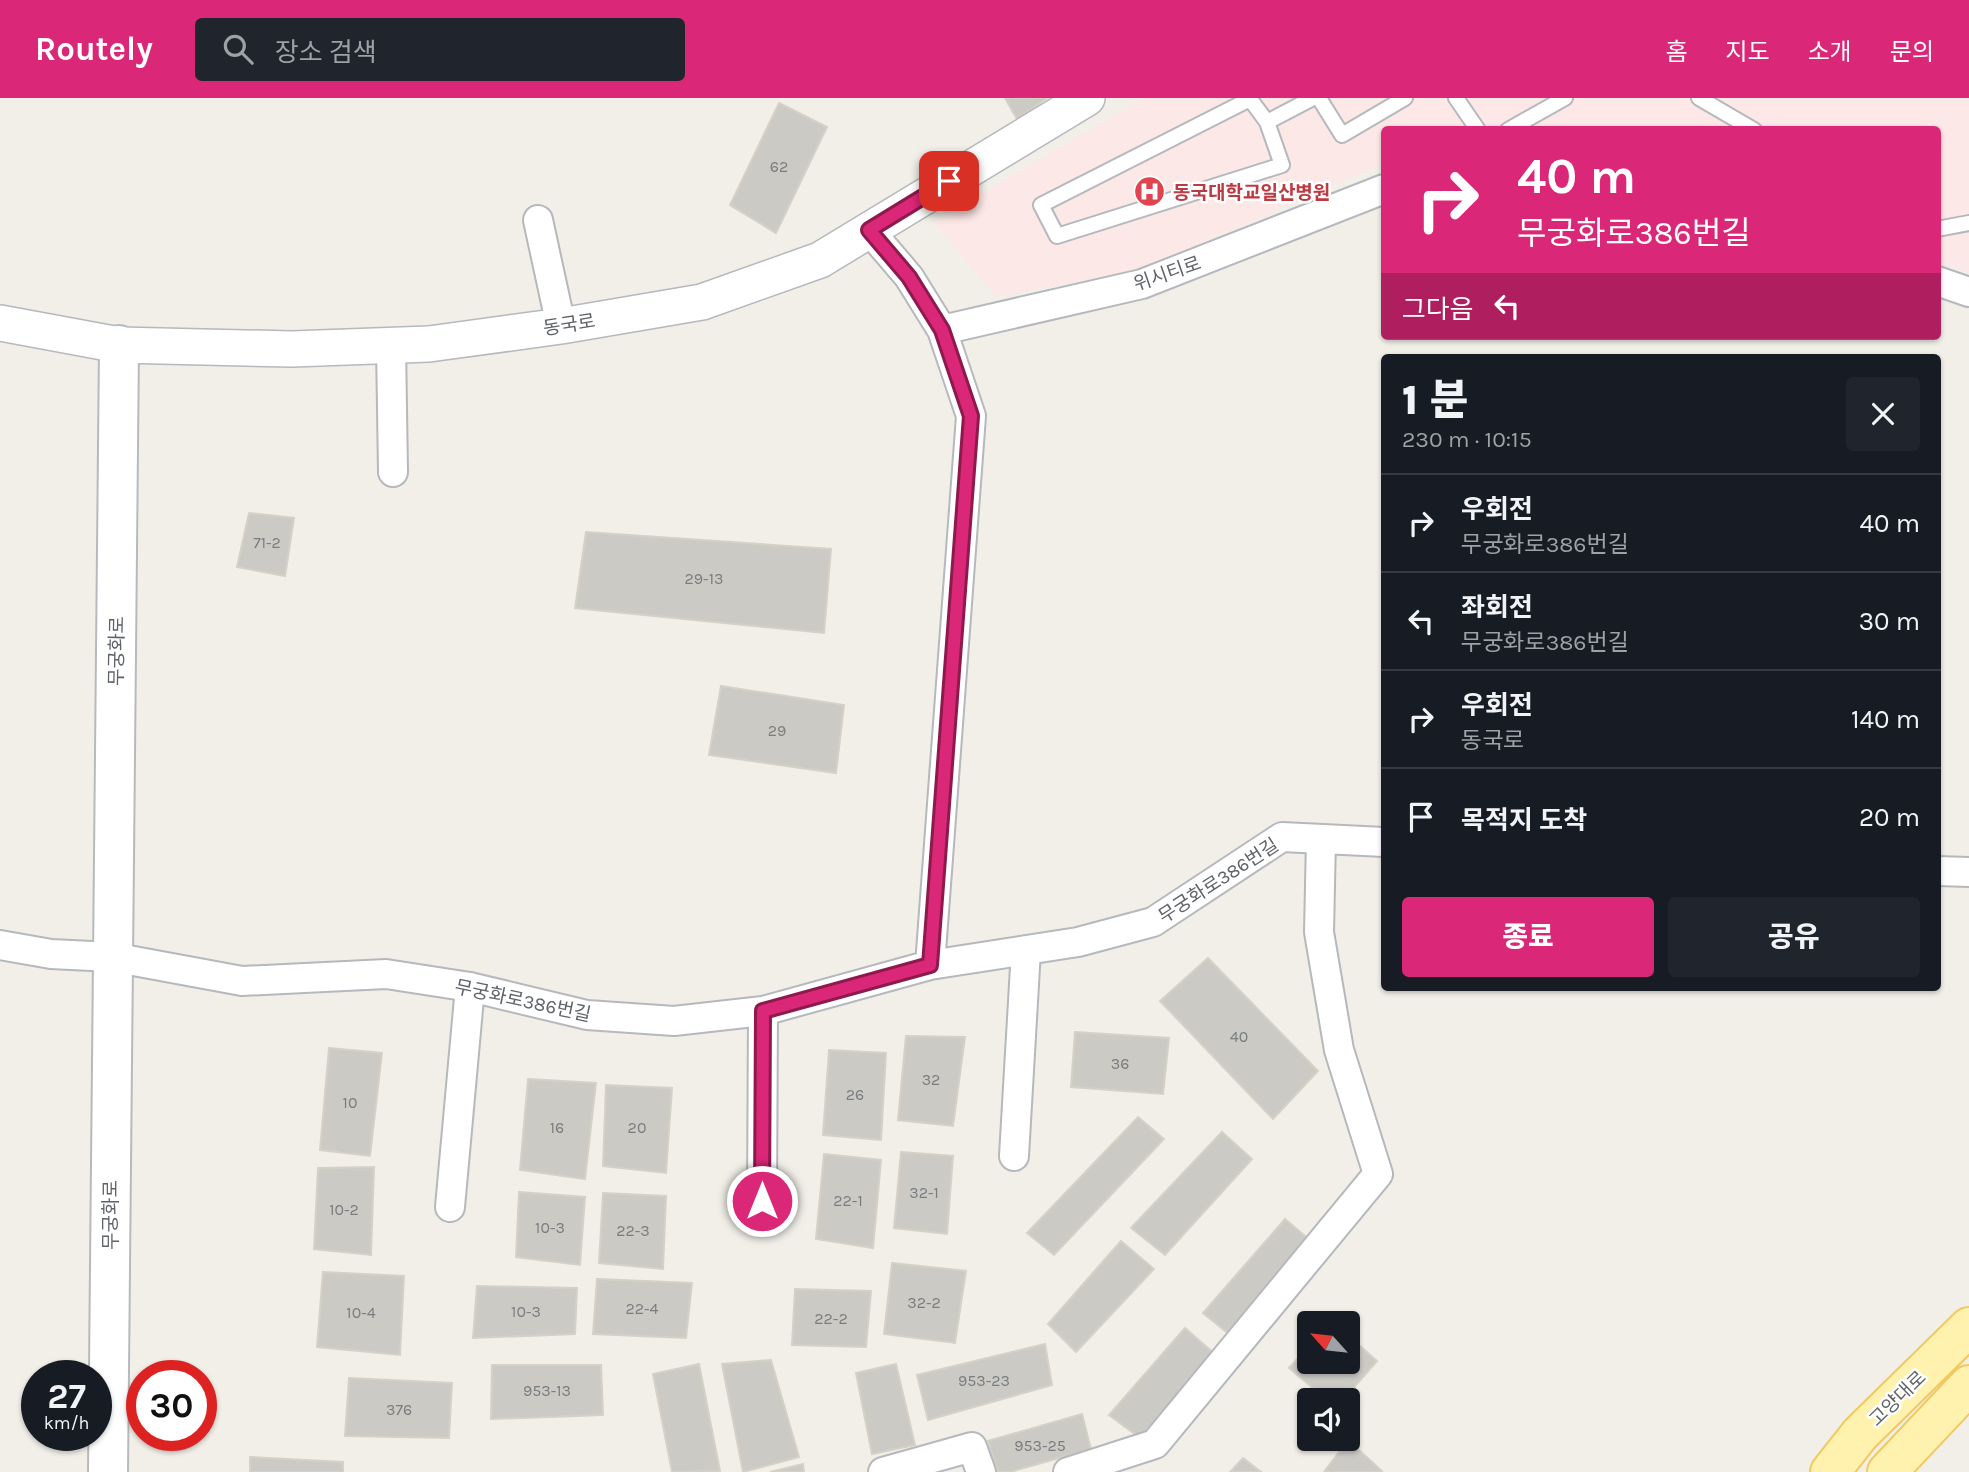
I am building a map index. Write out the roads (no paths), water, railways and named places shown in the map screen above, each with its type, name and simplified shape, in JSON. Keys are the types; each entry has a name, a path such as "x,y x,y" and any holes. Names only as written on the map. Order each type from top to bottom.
{"main road":[{"name":"무궁화로","path":"108,1472 119,345"},
{"name":"고양대로","path":"1830,1472 1860,1434 1969,1327"},
{"path":"1888,1472 1969,1385"}],"street":[{"name":"동국로","path":"0,323 119,345 292,349 429,344 561,326 702,302 820,260 1087,98"},
{"name":"위시티로","path":"942,330 1142,284 1381,191"},
{"path":"538,220 561,326"},
{"path":"869,230 909,277 942,330 971,416 930,965"},
{"path":"1941,282 1969,292"},
{"path":"391,345 393,472"},
{"name":"무궁화로386번길","path":"112,957 242,981 386,974 470,987 587,1015 674,1021 763,1011 930,965 1079,942 1153,922 1282,837 1381,842"},
{"path":"1068,1472 1154,1444 1378,1174 1339,1050 1319,932 1321,839"},
{"path":"1941,870 1969,872"},
{"path":"0,945 51,954 112,957"},
{"path":"1014,1156 1026,950"},
{"path":"450,1208 470,987"},
{"path":"762,1201 763,1011"},
{"path":"883,1472 972,1447 981,1472"}],"lane":[{"path":"1266,122 1313,98"},
{"path":"1320,98 1342,135 1405,98"},
{"path":"1456,98 1475,126"},
{"path":"1515,126 1565,98"},
{"path":"1699,98 1748,126"},
{"path":"1250,99 1266,122 1282,165 1057,236 1041,205 1250,99"},
{"path":"1941,228 1969,223"}],"place":[{"name":"동국대학교일산병원","path":"1150,192"}]}
